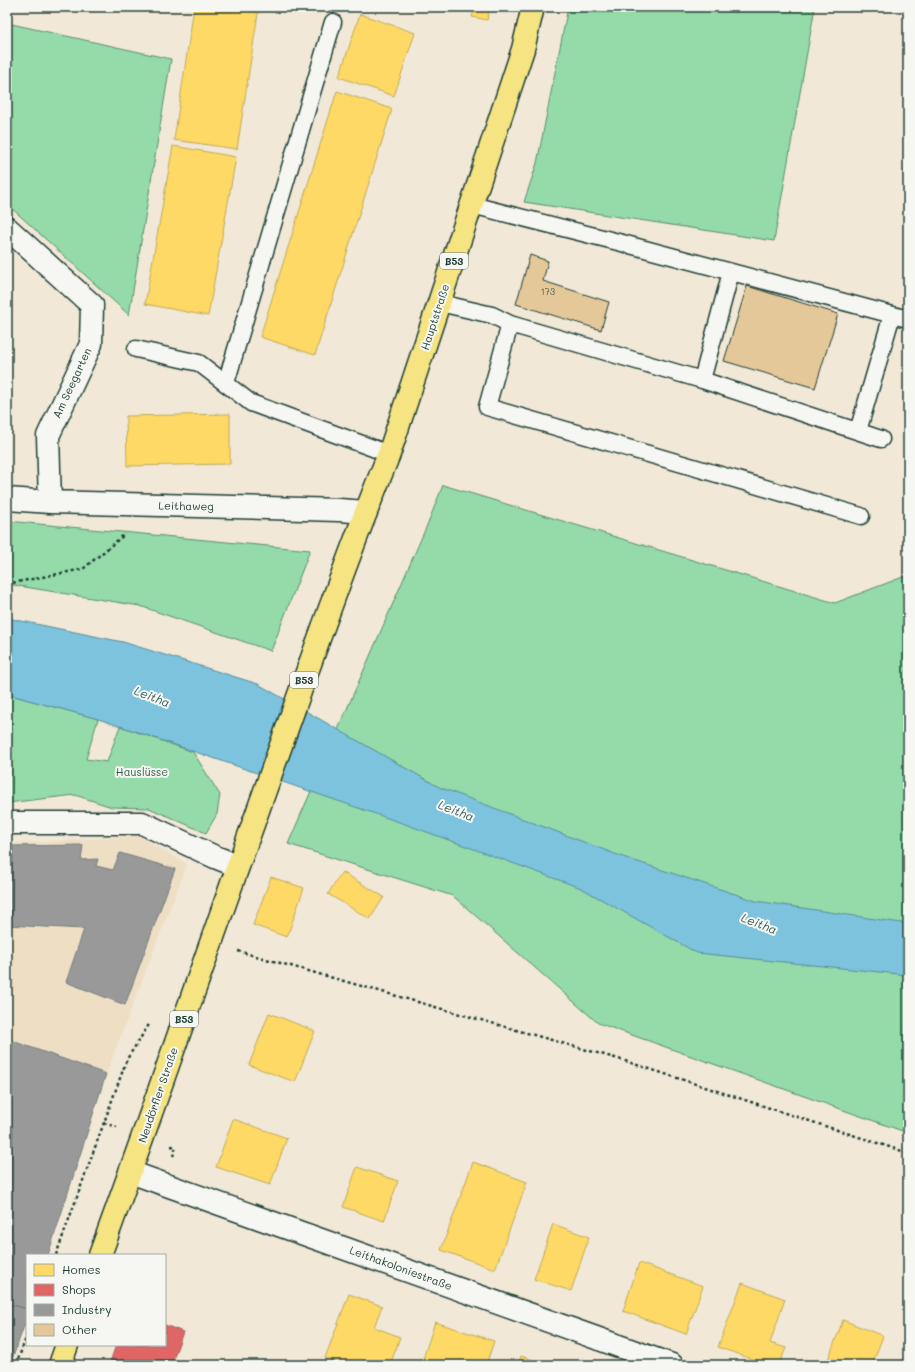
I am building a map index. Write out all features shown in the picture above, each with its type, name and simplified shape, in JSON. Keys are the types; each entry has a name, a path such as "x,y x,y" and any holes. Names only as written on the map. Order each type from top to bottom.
{"main road":[{"name":"Hauptstraße","path":"246,844 332,601 390,454 523,49 533,7"},
{"name":"Neudörfler Straße","path":"100,1254 246,844"},
{"path":"60,1365 67,1346"}],"street":[{"name":"Am Seegarten","path":"7,228 92,305 91,344 48,436 50,502"},
{"name":"Leithaweg","path":"7,499 50,502 366,512"},
{"path":"7,823 142,823 238,866"},
{"name":"Leithakoloniestraße","path":"130,1172 672,1365"}],"lane":[{"path":"226,383 333,22"},
{"path":"472,205 626,244 908,319"},
{"path":"702,380 731,272"},
{"path":"440,303 492,315 510,324 702,380 881,439"},
{"path":"858,431 892,315"},
{"path":"510,324 487,407 861,516"},
{"path":"136,349 200,362 251,403 390,454"}],"path":[{"path":"7,584 83,569 159,505"},
{"path":"210,948 234,950 622,1060 908,1153"},
{"path":"56,1254 104,1122"},
{"path":"16,1365 26,1338"}],"shaded area":[{"path":"138,836 187,864 106,1074 27,1254 26,1254 26,1321 10,1365 7,1365 7,844"}],"green space":[{"path":"568,7 815,7 774,241 524,202 537,163"},
{"path":"7,23 171,59 129,315 7,204"},
{"path":"443,485 835,603 908,575 908,1133 598,1023 453,896 288,844 428,523"},
{"path":"7,521 310,550 271,651 140,606 7,584"},
{"name":"Hauslüsse","path":"7,694 98,719 86,759 107,762 120,726 193,752 220,795 217,814 206,833 149,808 112,807 75,795 7,803"}],"water":[{"name":"Leitha","path":"7,618 123,642 258,684 439,787 623,857 756,901 908,924 908,975 697,953 581,888 402,823 120,726 7,694"}],"building: Homes":[{"path":"194,7 259,7 237,149 174,140"},
{"path":"475,7 490,7 487,20 472,17"},
{"path":"360,14 415,33 394,96 339,77"},
{"path":"337,91 392,109 315,355 260,337"},
{"path":"173,146 236,157 208,316 145,304"},
{"path":"230,414 230,464 127,466 126,416"},
{"path":"342,872 384,897 370,919 328,894"},
{"path":"271,877 304,888 287,937 253,925"},
{"path":"269,1013 315,1031 295,1082 249,1065"},
{"path":"233,1119 287,1138 270,1185 216,1167"},
{"path":"473,1162 527,1182 495,1269 441,1250"},
{"path":"357,1167 398,1181 384,1221 343,1207"},
{"path":"553,1224 589,1237 571,1291 534,1279"},
{"path":"639,1263 703,1286 686,1334 623,1311"},
{"path":"742,1283 785,1299 770,1343 786,1348 779,1365 768,1365 718,1347"},
{"path":"349,1294 382,1306 374,1327 400,1337 390,1365 344,1365 325,1358"},
{"path":"843,1320 883,1336 872,1365 826,1365"},
{"path":"435,1322 494,1341 486,1365 421,1365"},
{"path":"521,1356 548,1365 518,1365"}],"building: Shops":[{"path":"166,1325 183,1332 171,1365 109,1365 116,1346 166,1346"}],"building: Industry":[{"path":"83,845 81,860 98,859 96,866 113,870 120,853 175,869 125,1005 66,982 84,929 7,925 7,846"},
{"path":"7,1039 106,1074 48,1254 26,1254 26,1309 7,1303"},
{"path":"7,1303 26,1309 26,1321 10,1365 7,1365"}],"building: Other":[{"path":"530,255 548,261 543,281 609,302 601,330 516,304"},
{"path":"747,286 838,314 815,388 724,361"}]}
